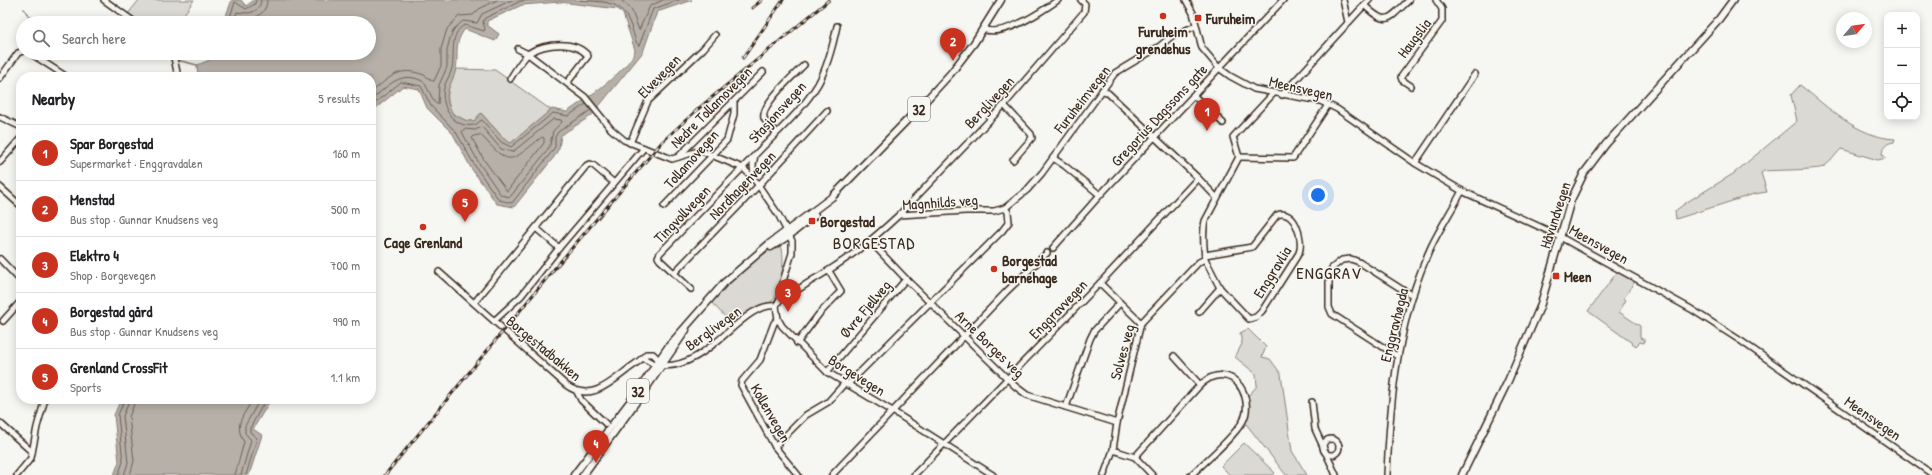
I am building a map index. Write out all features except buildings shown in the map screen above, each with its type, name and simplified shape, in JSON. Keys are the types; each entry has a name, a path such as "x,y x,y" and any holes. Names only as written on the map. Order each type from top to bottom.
{"main road":[{"name":"32","path":"583,475 682,330 690,324 732,274 755,256 813,217 940,86 983,29 1000,0"},
{"name":"Håvundvegen","path":"1462,475 1524,347 1547,288 1574,193 1589,165 1700,41 1733,0"},
{"name":"32","path":"574,475 659,363"}],"street":[{"path":"104,0 126,16"},
{"path":"983,29 988,32 998,31 1038,14 1058,0"},
{"name":"Berglivegen","path":"899,215 1004,105 1084,12 1085,4 1081,0"},
{"name":"Meensvegen","path":"1186,0 1193,13 1202,48 1219,68 1246,86 1273,94 1310,99 1337,109 1415,162 1462,191 1561,237 1706,317 1932,474"},
{"name":"Gregorius Dagssons gate","path":"1053,248 1100,195 1283,0"},
{"path":"1343,0 1348,22"},
{"path":"1282,95 1369,0"},
{"name":"Haugslia","path":"1364,5 1377,18 1384,20 1391,17 1409,0"},
{"name":"Haugslia","path":"1411,86 1401,77 1442,21 1442,9 1436,0"},
{"name":"Stasjonsvegen","path":"754,179 753,165 755,155 809,96 818,84 829,57 837,26"},
{"name":"Furuheimvegen","path":"1005,208 1027,190 1053,158 1108,80 1119,70 1160,46 1176,33 1196,26"},
{"name":"Elvevegen","path":"630,143 648,101 703,49 715,35"},
{"path":"510,79 528,54 555,45 568,45 584,51 588,56 567,83"},
{"path":"518,49 528,54 585,97 611,129 630,143 664,157 676,159 699,151 713,155 743,168 754,179 789,233 793,245 783,281 783,294 776,306 778,319"},
{"path":"0,78 16,56"},
{"path":"40,60 58,72"},
{"path":"174,60 177,72"},
{"path":"776,132 764,118 764,114 772,97 804,65"},
{"name":"Nedre Tollamovegen","path":"676,159 734,103 763,72"},
{"path":"1415,162 1475,74"},
{"path":"1102,90 1108,93 1198,178 1217,198"},
{"path":"1198,312 1220,288 1205,257 1203,230 1208,213 1239,157 1233,137 1273,94"},
{"path":"1194,95 1223,123"},
{"name":"Tollamovegen","path":"664,206 713,155 729,135 735,108 734,103"},
{"path":"1004,105 1031,134 1032,138 1013,160"},
{"path":"1239,157 1293,158 1328,105"},
{"name":"Nordhagenvegen","path":"674,273 758,186 827,111"},
{"path":"0,117 16,124"},
{"path":"0,162 16,144"},
{"path":"494,321 521,296 559,248 644,148"},
{"name":"Tingvollvegen","path":"691,289 658,257 660,253 755,155"},
{"path":"1053,158 1100,195"},
{"path":"474,303 587,165 590,164 614,183"},
{"name":"Enggravvegen","path":"914,475 1100,283 1198,178"},
{"path":"0,187 16,201"},
{"name":"Enggravhøgda","path":"1387,475 1393,386 1397,356 1413,295 1434,242 1462,191"},
{"path":"775,448 780,440 806,415 828,402 1002,231 1008,222 1008,212 1005,208"},
{"name":"Magnhilds veg","path":"871,242 899,215 994,211 1005,208"},
{"name":"Enggravlia","path":"1205,257 1247,250 1255,244 1277,215 1285,214 1292,220 1302,244 1299,253 1262,311 1256,317 1250,319 1220,288"},
{"path":"536,228 559,248"},
{"path":"783,294 793,292 829,271 871,242"},
{"name":"Arne Borges veg","path":"871,242 964,336 1026,394 1117,423"},
{"path":"832,475 894,412 964,336 1047,253"},
{"name":"Solves veg","path":"1104,475 1113,450 1117,423 1141,323 1205,257"},
{"path":"1397,356 1332,314 1329,298 1330,273 1336,263 1342,260 1355,260 1413,295"},
{"path":"1,262 16,277"},
{"path":"797,342 819,314 841,291 829,271"},
{"name":"Borgestadbakken","path":"439,272 566,385 577,392 590,392 605,387 650,354 659,363"},
{"name":"Øvre Fjellveg","path":"827,372 906,279"},
{"path":"1100,283 1141,323"},
{"path":"1066,406 1094,331 1120,303"},
{"name":"Berglivegen","path":"659,363 670,365 684,363 696,357 762,307 776,306"},
{"path":"3,321 16,307"},
{"name":"Borgevegen","path":"778,319 797,342 827,372 945,443 993,475"},
{"name":"Kollenvegen","path":"778,319 774,323 760,360 742,381 741,385 775,448 798,475"},
{"path":"1174,356 1200,384"},
{"path":"1135,457 1200,384 1208,378 1216,375 1230,378 1240,385 1245,397 1246,409 1242,423 1191,475"},
{"path":"577,392 581,400 606,424"},
{"path":"1312,402 1315,426 1323,451 1336,475"},
{"path":"17,475 30,462 44,404"},
{"path":"0,423 32,452"},
{"path":"1113,450 1135,457 1152,475"}],"shaded area":[{"path":"139,0 194,0 183,16 127,15"},
{"path":"456,69 495,70 551,110 511,143 507,142 481,113 474,121 467,121 453,114 448,102 448,91"},
{"path":"1800,85 1833,112 1856,127 1881,137 1895,139 1894,142 1887,144 1883,149 1882,154 1886,158 1878,160 1841,149 1823,167 1764,171 1761,173 1767,192 1754,194 1676,219 1675,211 1733,174 1797,121 1791,95"},
{"path":"779,245 781,246 782,251 783,266 780,284 775,297 771,302 760,306 733,325 711,302 742,270"},
{"path":"1618,271 1635,281 1624,298 1626,300 1619,312 1640,326 1640,338 1645,340 1644,343 1640,342 1636,346 1588,311"},
{"path":"1248,329 1266,347 1262,357 1270,359 1281,374 1292,451 1307,475 1286,475 1243,420 1248,409 1248,396 1257,386 1256,374 1235,357 1242,344 1240,333"},
{"path":"1244,443 1275,473 1273,475 1230,475 1221,466"}],"water":[{"path":"232,0 241,0 246,6 254,0 692,0 657,12 643,52 591,116 561,135 559,148 554,157 514,207 497,204 471,168 453,134 427,108 419,89 403,86 376,108 376,72 198,72 197,65 210,60 376,60 376,16 226,16","holes":["560,2 618,9 623,14 635,50 625,66 606,84 567,112 552,109 511,143 504,139 481,113 474,121 467,121 453,114 449,107 447,101 448,90 456,69 459,39 465,29 495,41 499,34 487,25 487,21 522,5"]},
{"path":"119,404 268,404 253,429 262,435 249,475 114,475 119,462 114,415"}],"waterway":[{"path":"24,9 29,16"},
{"path":"177,60 197,65"}],"railway":[{"path":"752,8 762,0"},
{"path":"743,58 783,0"},
{"path":"385,475 555,268 662,142 698,109 829,0"}],"place":[{"name":"Furuheim grendehus","path":"1163,16"},
{"name":"Furuheim","path":"1198,18"},
{"name":"Menstad","path":"953,61"},
{"name":"Spar Borgestad","path":"1207,131"},
{"name":"Borgestad","path":"812,221"},
{"name":"Grenland CrossFit","path":"465,222"},
{"name":"Cage Grenland","path":"423,227"},
{"name":"Borgestad barnehage","path":"994,269"},
{"name":"Meen","path":"1556,276"},
{"name":"Elektro 4","path":"788,312"},
{"name":"Borgestad gård","path":"596,463"}],"district":[{"name":"BORGESTAD","path":"874,242"},
{"name":"ENGGRAV","path":"1329,272"}]}
